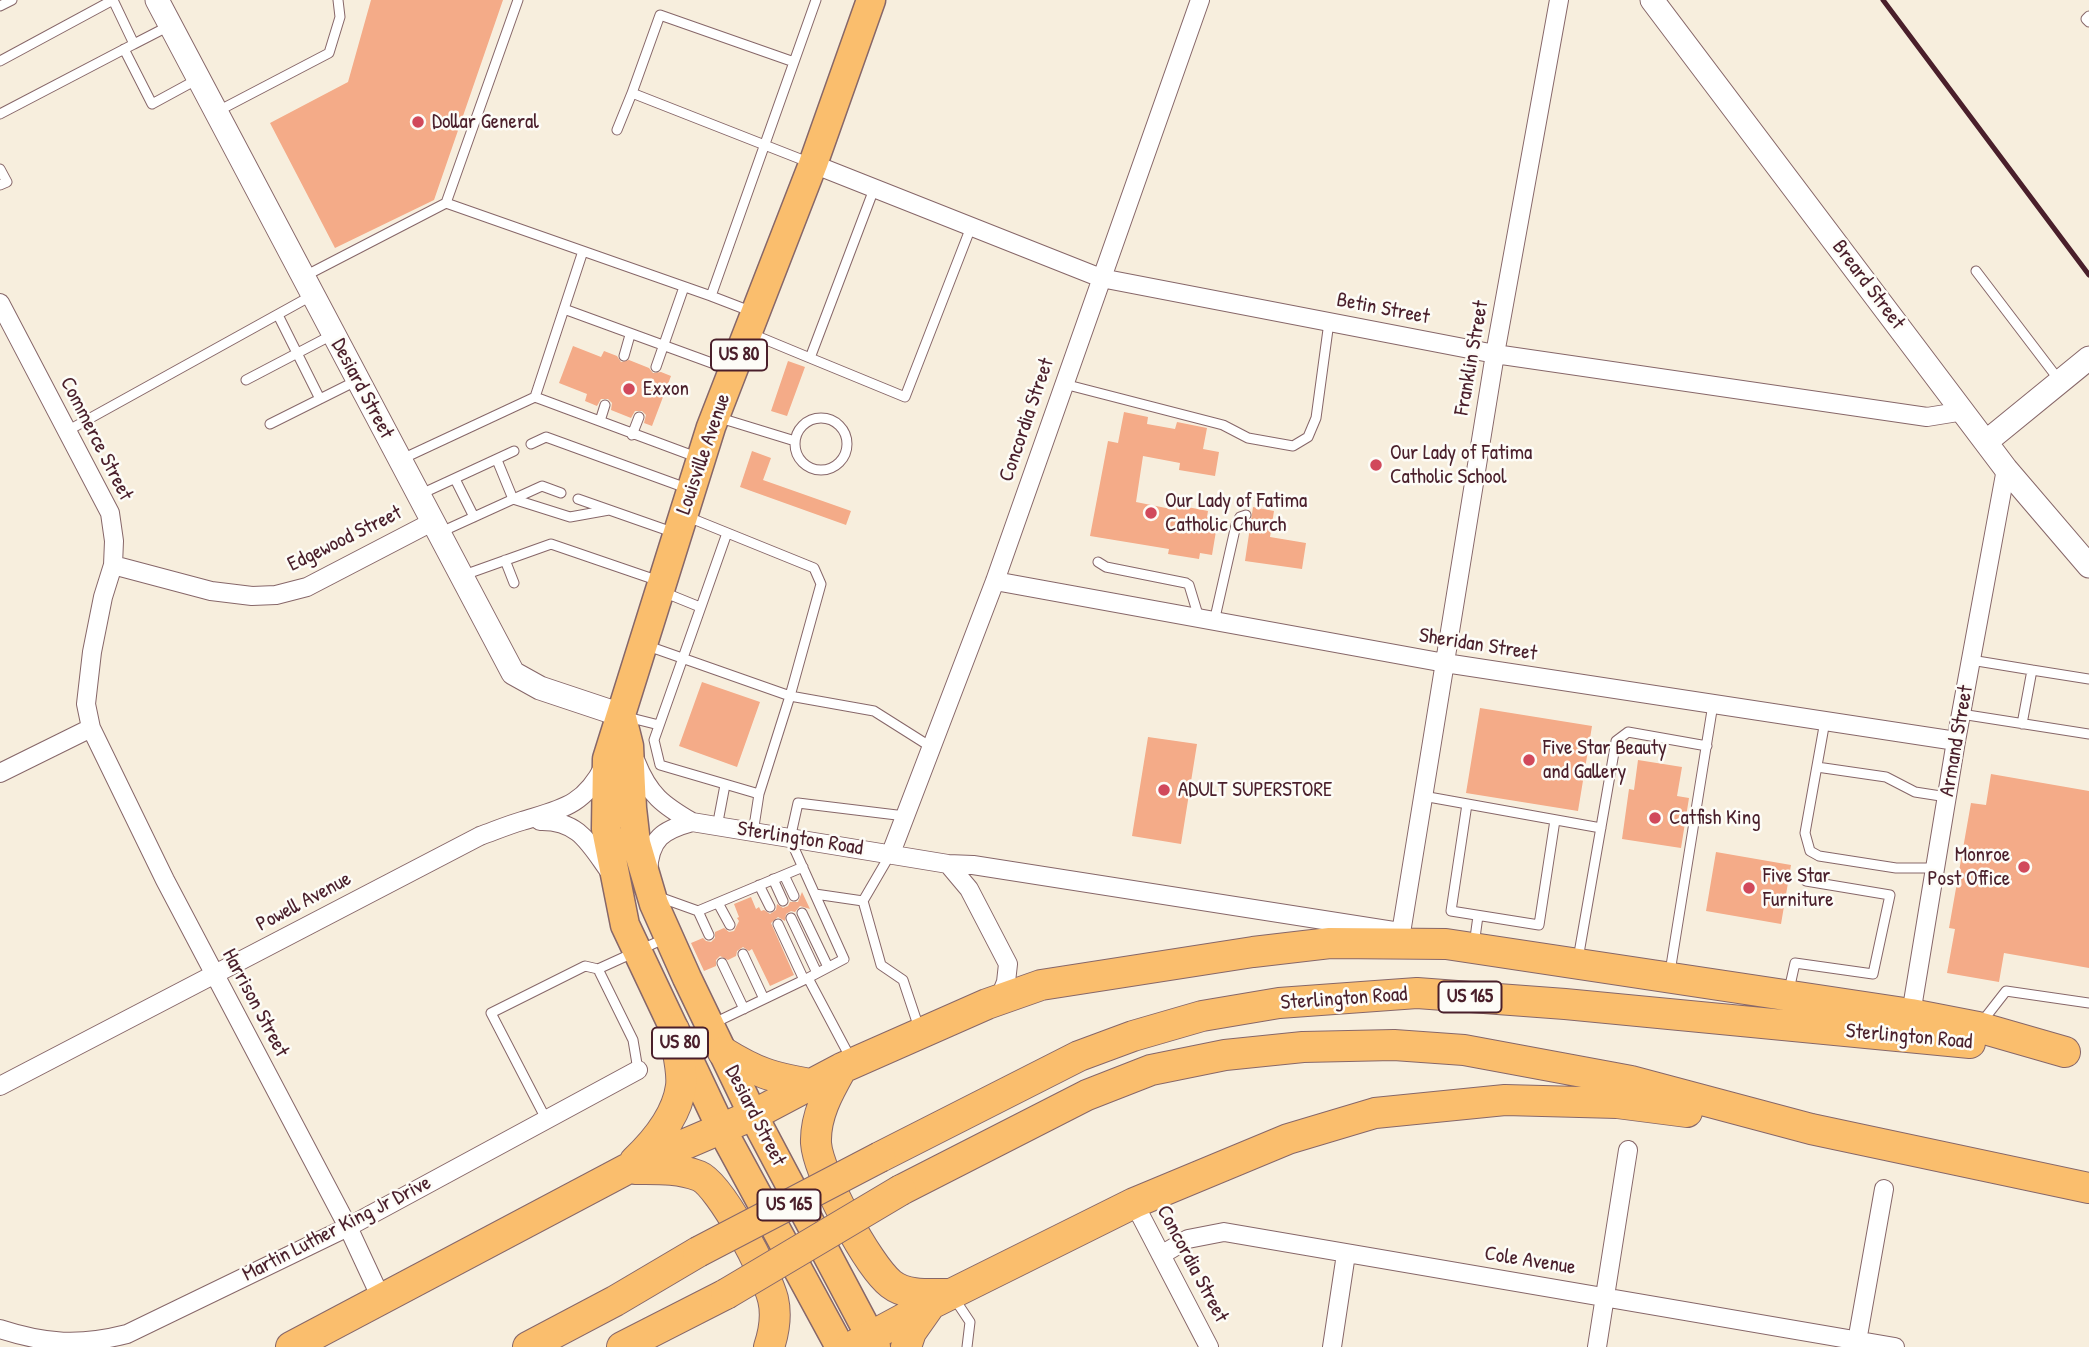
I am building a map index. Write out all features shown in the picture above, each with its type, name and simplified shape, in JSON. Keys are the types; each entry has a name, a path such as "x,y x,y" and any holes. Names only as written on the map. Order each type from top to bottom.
{"highway":[{"path":"291,1347 627,1169 753,1115 810,1084 921,1033 987,1004 1041,985 1253,952 1331,943 1460,946 1911,1014 1978,1027 2077,1053"},
{"name":"Sterlington Road","path":"528,1347 615,1301 698,1252 1079,1056 1133,1036 1202,1016 1279,1003 1417,993 2077,1053"},
{"path":"627,1169 657,1140 674,1110 681,1085 674,1030"},
{"name":"US 165","path":"622,1347 726,1294 901,1190 1087,1095 1151,1070 1225,1055 1303,1047 1394,1045 1477,1052 1631,1081 1811,1129 2089,1188"},
{"path":"723,1052 770,1077 810,1084"},
{"path":"848,1066 825,1097 816,1144 820,1162 837,1200 873,1264 892,1285 941,1299"},
{"path":"866,1343 941,1299 1134,1203 1288,1139 1375,1113 1505,1100 1617,1102 1811,1129"},
{"path":"627,1169 673,1170 702,1177 715,1191 751,1247 773,1300 775,1329 769,1347"},
{"path":"906,1347 911,1332 941,1299"}],"main road":[{"name":"Louisville Avenue","path":"621,715 715,416 813,164 872,0"},
{"name":"Desiard Street","path":"621,715 606,829 625,925 722,1128 840,1347"},
{"name":"Desiard Street","path":"618,752 648,888 710,1026 866,1343"}],"street":[{"name":"Desiard Street","path":"157,0 513,673 540,688 621,715"},
{"name":"Concordia Street","path":"891,853 995,581 1200,0"},
{"name":"Franklin Street","path":"1401,933 1495,354 1559,0"},
{"name":"Breard Street","path":"1652,0 1986,442 2089,566"},
{"name":"Betin Street","path":"813,164 1101,278 1495,354 1927,416 1964,411"},
{"name":"Commerce Street","path":"0,303 110,513 114,541 113,565 103,597 92,652 86,704 91,728"},
{"path":"1986,442 2089,358"},
{"name":"Armand Street","path":"1911,1014 1956,741 2007,469"},
{"name":"Edgewood Street","path":"113,565 211,591 252,596 276,595 307,587 435,528"},
{"name":"Sheridan Street","path":"995,581 1444,663 1956,741"},
{"path":"0,773 91,728"},
{"name":"Harrison Street","path":"91,728 165,880 348,1227 381,1298"},
{"name":"Powell Avenue","path":"0,1086 480,836 562,810 583,797 618,752"},
{"name":"Sterlington Road","path":"618,752 639,769 653,794 668,808 692,822 1401,933 1460,946"},
{"name":"Powell Avenue","path":"519,822 556,820 583,835 617,881"},
{"path":"648,888 648,866 659,838 671,828 692,822"},
{"path":"948,864 969,889 1008,964 1019,975 1041,985"},
{"path":"987,1004 1002,992 1008,964"},
{"name":"Martin Luther King Jr Drive","path":"0,1329 24,1337 62,1344 98,1342 127,1334 348,1227 638,1070"},
{"path":"1597,1347 1628,1150"},
{"path":"1856,1344 1884,1189"},
{"name":"Concordia Street","path":"1134,1203 1209,1347"},
{"name":"Cole Avenue","path":"1161,1255 1188,1239 1224,1232 1605,1296 1856,1344 1895,1347"},
{"path":"1332,1347 1346,1254"}],"lane":[{"path":"0,6 12,0"},
{"path":"0,61 113,0 134,44"},
{"path":"216,111 329,52 340,17 338,0"},
{"path":"67,431 278,315 308,286 446,203 519,0"},
{"path":"711,296 816,0"},
{"path":"617,130 660,15 794,62"},
{"path":"0,114 171,25"},
{"path":"124,49 152,104 199,78"},
{"path":"632,93 813,164"},
{"path":"0,169 7,181 0,185"},
{"path":"810,358 874,189"},
{"path":"446,203 711,296 810,358 905,397 971,227"},
{"path":"535,397 583,251"},
{"path":"1976,271 2060,382"},
{"path":"656,367 684,287"},
{"path":"564,309 733,371"},
{"path":"278,315 320,399"},
{"path":"1064,384 1223,425 1248,438 1293,446 1308,437 1316,418 1329,322"},
{"path":"246,380 333,334"},
{"path":"624,356 630,335"},
{"path":"270,424 357,381"},
{"path":"399,461 535,397 700,459"},
{"path":"600,421 605,405"},
{"path":"715,416 795,442"},
{"path":"632,435 639,417"},
{"path":"828,419 842,429 847,447 839,463 825,470 817,470 803,463 795,442 803,425 810,420 828,419"},
{"path":"531,444 546,437 683,513 814,568 821,584 759,794 753,832"},
{"path":"418,496 514,451"},
{"path":"497,460 513,499 569,517 609,510 683,513"},
{"path":"455,479 474,517"},
{"path":"435,528 474,517 542,486 561,493"},
{"path":"578,499 609,510"},
{"path":"1206,621 1236,524 1240,517 1245,515"},
{"path":"727,533 654,740 660,765 759,794"},
{"path":"461,576 551,544 660,586 700,607"},
{"path":"505,560 514,583"},
{"path":"1098,562 1105,567 1186,583 1206,621"},
{"path":"642,644 790,696 874,711 931,747"},
{"path":"1971,660 2089,679"},
{"path":"2022,724 2032,670"},
{"path":"1669,978 1713,704"},
{"path":"1961,714 2089,734"},
{"path":"621,715 659,724"},
{"path":"1825,721 1805,833 1810,851 1819,856 1896,868 1935,868"},
{"path":"1577,964 1616,741 1628,732 1707,746"},
{"path":"1817,767 1886,777 1915,792 1947,797"},
{"path":"718,827 725,785"},
{"path":"1423,796 1601,828"},
{"path":"710,1026 844,959 790,839 798,803 905,816"},
{"path":"1467,804 1451,912 1539,925 1555,820"},
{"path":"891,853 863,901 881,965 902,980 921,1033"},
{"path":"698,911 803,867"},
{"path":"785,874 794,896"},
{"path":"773,879 783,901"},
{"path":"1788,996 1795,963 1873,974 1890,895 1806,881"},
{"path":"759,885 770,907"},
{"path":"648,888 698,911 709,935"},
{"path":"815,894 863,901"},
{"path":"718,902 730,926"},
{"path":"802,913 828,967"},
{"path":"1460,946 1478,916"},
{"path":"791,918 810,977 848,1066"},
{"path":"778,924 810,977"},
{"path":"546,1119 491,1013 586,966 598,969 669,937"},
{"path":"743,954 764,999"},
{"path":"722,963 744,1009"},
{"path":"598,969 633,1040 638,1070"},
{"path":"1978,1027 2006,991 2089,1003"},
{"path":"941,1299 970,1322 967,1347"}],"building":[{"path":"371,0 503,0 434,200 335,248 270,123 348,82"},
{"path":"573,346 601,357 604,351 617,356 621,362 629,360 649,368 653,373 661,372 671,376 652,426 644,423 646,415 642,411 635,411 631,418 611,410 612,403 608,399 601,399 597,406 585,401 587,394 559,383"},
{"path":"788,361 805,367 787,416 771,411"},
{"path":"1124,412 1148,417 1147,424 1175,429 1177,422 1207,428 1203,449 1219,452 1215,476 1179,470 1180,463 1143,456 1136,502 1176,510 1177,505 1208,511 1207,517 1218,519 1212,555 1200,553 1199,559 1168,554 1169,549 1090,536 1108,441 1118,443"},
{"path":"752,451 771,458 763,480 851,511 846,525 740,487"},
{"path":"1253,507 1274,511 1270,537 1306,543 1302,569 1245,561"},
{"path":"702,682 760,702 737,767 679,746"},
{"name":"Five Star Beauty and Gallery","path":"1480,708 1592,726 1578,811 1466,793"},
{"name":"ADULT SUPERSTORE","path":"1148,737 1197,744 1181,844 1132,836"},
{"name":"Catfish King","path":"1638,760 1682,767 1677,796 1689,798 1681,848 1622,839 1629,789 1634,790"},
{"name":"Monroe Post Office","path":"1991,774 2089,791 2089,968 2004,953 1999,982 1947,973 1955,929 1949,928 1971,803 1986,805"},
{"name":"Five Star Furniture","path":"1716,852 1791,865 1781,924 1706,911"},
{"path":"802,892 810,909 800,906 795,912 786,914 785,921 778,917 771,923 794,975 770,986 752,949 749,951 743,947 737,951 736,956 728,960 720,956 716,960 716,966 704,971 691,943 703,938 711,942 715,938 715,932 724,928 729,932 734,931 739,917 734,904 751,897 756,909 759,907 761,911 770,914 776,910 777,904 783,908 790,902 798,902"}],"railway":[{"path":"1883,0 2089,275"}],"place":[{"name":"Dollar General","path":"418,122"},
{"name":"Exxon","path":"629,389"},
{"name":"Our Lady of Fatima Catholic School","path":"1376,465"},
{"name":"Our Lady of Fatima Catholic Church","path":"1151,513"},
{"name":"Five Star Beauty and Gallery","path":"1529,760"},
{"name":"ADULT SUPERSTORE","path":"1164,790"},
{"name":"Catfish King","path":"1655,818"},
{"name":"Monroe Post Office","path":"2024,867"},
{"name":"Five Star Furniture","path":"1749,888"}]}
